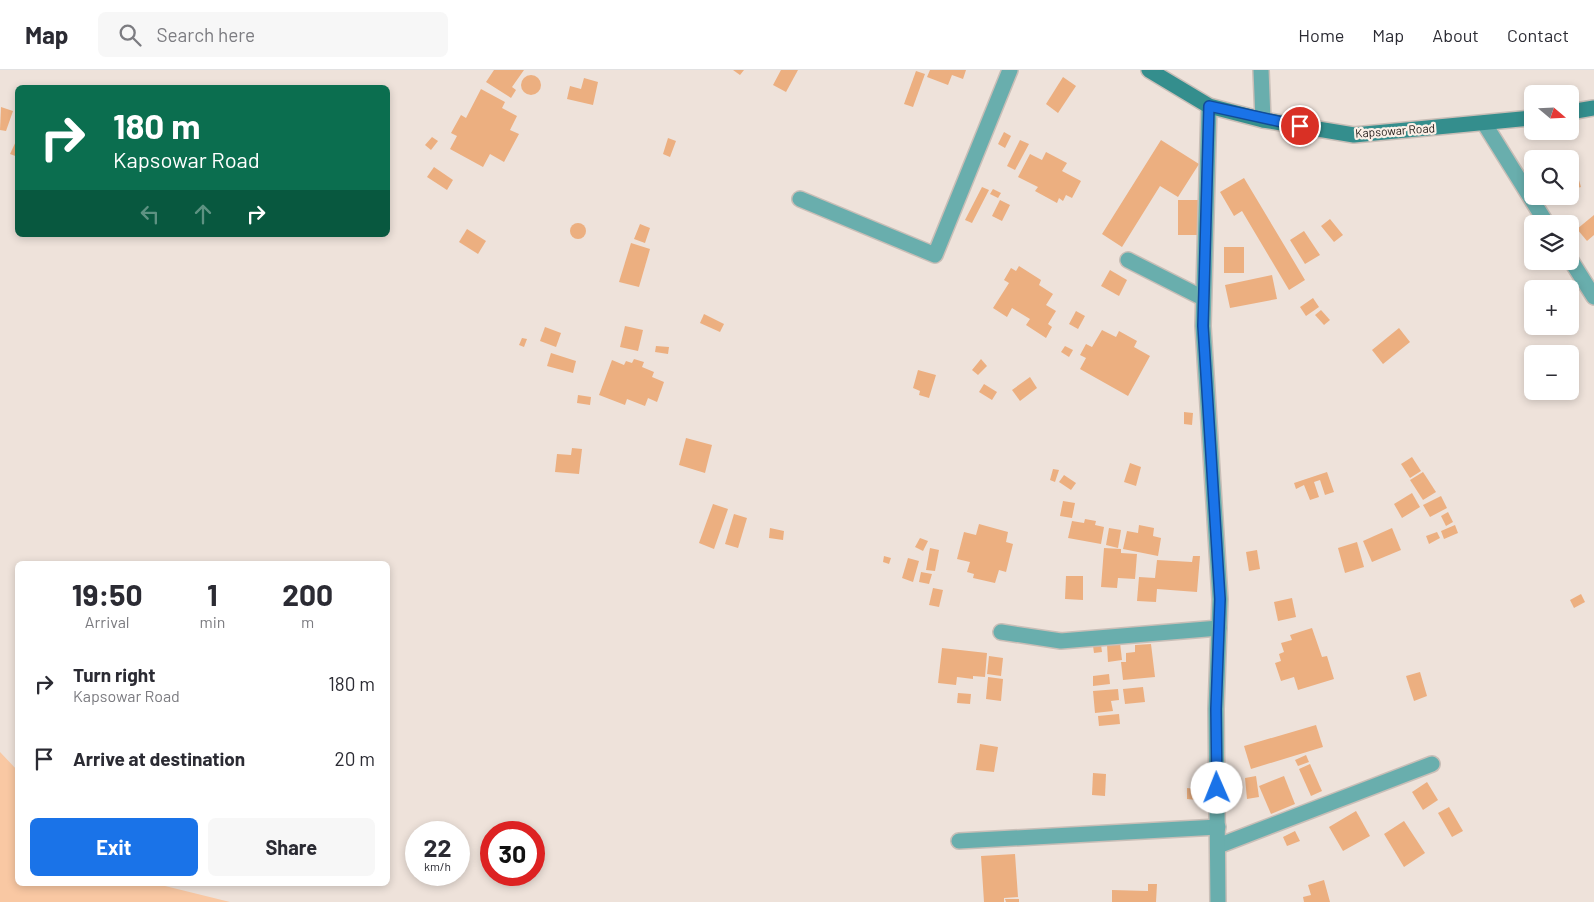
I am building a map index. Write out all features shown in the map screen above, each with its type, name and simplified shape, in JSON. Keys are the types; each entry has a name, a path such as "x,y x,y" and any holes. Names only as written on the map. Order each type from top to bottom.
{"main road":[{"name":"Kapsowar Road","path":"1149,70 1209,106 1263,120 1354,134 1524,119"},
{"path":"1579,110 1594,108"}],"street":[{"path":"800,199 934,255 1010,70"},
{"path":"1261,70 1263,120"},
{"path":"1209,106 1203,326 1220,599 1216,709 1218,902"},
{"path":"1484,123 1542,215"},
{"path":"1128,260 1203,298"},
{"path":"1577,270 1594,297"},
{"path":"1000,632 1061,641 1219,628"},
{"path":"1218,846 1432,764"},
{"path":"959,842 1218,827"}],"shaded area":[{"path":"0,752 15,768 15,886 165,886 230,902 0,902"}],"building":[{"path":"494,70 524,70 512,87 516,90 511,98 486,82"},
{"path":"733,70 744,70 740,75"},
{"path":"781,70 798,70 786,92 773,85"},
{"path":"930,70 966,70 963,79 952,75 948,85 927,77"},
{"path":"916,71 925,74 913,107 904,104"},
{"path":"531,75 538,78 541,85 538,92 531,95 524,92 521,85 524,78"},
{"path":"1063,77 1076,86 1058,113 1046,104"},
{"path":"584,78 598,82 593,105 567,99 570,86 581,89"},
{"path":"481,89 505,102 502,108 517,116 510,130 519,134 504,162 490,154 483,167 450,149 457,136 451,133 461,115 466,118"},
{"path":"1,107 13,111 6,131 0,130"},
{"path":"1004,132 1011,136 1005,148 998,144"},
{"path":"432,137 438,141 431,150 425,145"},
{"path":"668,138 676,141 670,157 663,154"},
{"path":"1020,140 1029,144 1015,170 1007,166"},
{"path":"1161,140 1199,164 1178,197 1160,186 1122,247 1102,234"},
{"path":"15,143 15,156 10,154"},
{"path":"1046,152 1067,163 1062,171 1081,181 1072,198 1066,195 1063,201 1059,198 1057,203 1035,191 1038,187 1018,177 1030,154 1042,160"},
{"path":"434,167 453,180 447,190 427,177"},
{"path":"1244,178 1305,280 1289,290 1242,211 1234,216 1220,192"},
{"path":"982,187 989,190 972,223 965,220"},
{"path":"993,189 1001,193 998,198 990,194"},
{"path":"1000,200 1010,205 1002,221 992,216"},
{"path":"1178,200 1200,200 1199,235 1178,235"},
{"path":"1594,215 1594,235 1587,241 1579,231 1579,227"},
{"path":"1330,219 1343,235 1334,242 1321,226"},
{"path":"578,223 584,225 586,231 584,237 578,239 572,237 570,231 572,225"},
{"path":"640,224 650,228 645,243 634,239"},
{"path":"467,229 486,241 478,254 459,242"},
{"path":"1304,231 1320,255 1305,264 1290,240"},
{"path":"631,243 650,249 639,287 619,282"},
{"path":"1224,247 1244,247 1244,273 1224,273"},
{"path":"1019,266 1041,280 1039,285 1053,294 1046,305 1056,311 1048,324 1052,327 1046,338 1026,325 1030,319 1012,308 1007,317 993,308 1009,283 1004,280 1011,268 1016,271"},
{"path":"1110,270 1127,280 1119,296 1101,286"},
{"path":"1272,275 1277,299 1230,308 1225,285"},
{"path":"1313,298 1319,307 1306,316 1300,307"},
{"path":"1321,310 1330,320 1324,325 1315,315"},
{"path":"1076,311 1085,316 1078,329 1069,324"},
{"path":"704,314 724,324 720,332 700,323"},
{"path":"625,326 643,330 638,351 620,347"},
{"path":"545,327 561,333 556,347 540,341"},
{"path":"1399,328 1410,342 1383,364 1372,350"},
{"path":"1102,330 1116,337 1119,331 1137,341 1134,347 1150,356 1128,396 1080,369 1086,358 1080,355 1086,344 1092,347"},
{"path":"522,338 527,339 524,347 519,345"},
{"path":"656,346 669,347 668,354 655,352"},
{"path":"1065,346 1073,350 1069,357 1061,352"},
{"path":"551,353 576,361 573,373 547,366"},
{"path":"634,359 644,362 642,367 654,372 652,377 664,382 657,402 648,398 645,406 627,399 625,405 599,395 612,360 624,365 626,361 632,363"},
{"path":"981,359 987,366 978,375 972,370"},
{"path":"918,370 936,375 929,398 919,395 920,391 913,388"},
{"path":"1030,377 1037,388 1020,401 1012,390"},
{"path":"984,384 997,392 992,400 979,392"},
{"path":"578,395 591,397 590,405 577,403"},
{"path":"1184,412 1193,413 1192,425 1184,424"},
{"path":"686,438 712,445 705,473 679,465"},
{"path":"572,448 582,449 579,474 555,472 557,454 571,455"},
{"path":"1412,457 1421,471 1410,478 1401,464"},
{"path":"1130,463 1141,467 1136,486 1124,482"},
{"path":"1053,469 1059,470 1055,482 1050,480"},
{"path":"1327,472 1334,492 1325,495 1320,480 1314,482 1319,497 1310,500 1304,485 1296,489 1294,483"},
{"path":"1423,472 1436,492 1423,500 1410,480"},
{"path":"1064,475 1076,483 1071,490 1059,482"},
{"path":"1412,493 1420,507 1402,518 1394,504"},
{"path":"1441,496 1447,508 1430,517 1423,505"},
{"path":"1063,501 1075,503 1072,518 1060,516"},
{"path":"713,504 728,509 714,549 699,543"},
{"path":"1448,512 1453,522 1446,526 1441,516"},
{"path":"734,514 747,518 738,548 725,544"},
{"path":"1085,519 1096,521 1095,525 1104,527 1101,544 1068,538 1072,521 1084,523"},
{"path":"979,524 1008,532 1006,542 1013,544 1006,572 999,570 995,583 973,578 974,574 967,572 970,562 957,559 964,532 976,535"},
{"path":"1139,525 1154,528 1153,536 1161,538 1158,556 1123,549 1127,531 1138,533"},
{"path":"1455,525 1458,533 1444,539 1441,531"},
{"path":"770,528 784,531 783,540 769,538"},
{"path":"1109,528 1121,530 1118,548 1106,545"},
{"path":"1392,528 1401,550 1372,562 1363,541"},
{"path":"1437,532 1440,538 1429,544 1426,536"},
{"path":"920,538 928,541 923,551 915,547"},
{"path":"1357,542 1364,567 1345,573 1338,548"},
{"path":"930,548 939,550 935,571 926,570"},
{"path":"1104,548 1121,549 1121,553 1137,554 1135,579 1118,578 1117,588 1101,587"},
{"path":"1257,550 1260,569 1249,571 1246,552"},
{"path":"884,556 891,558 889,564 883,562"},
{"path":"1193,556 1200,556 1197,592 1157,589 1156,602 1137,601 1139,577 1155,578 1157,560 1192,562"},
{"path":"908,558 919,561 913,582 902,578"},
{"path":"921,572 932,574 929,584 919,582"},
{"path":"1066,576 1083,576 1083,600 1065,599"},
{"path":"933,588 943,590 939,607 929,605"},
{"path":"1581,594 1585,602 1574,608 1570,600"},
{"path":"1292,598 1296,617 1278,621 1274,602"},
{"path":"1312,628 1322,657 1327,656 1334,679 1298,690 1294,677 1281,681 1275,663 1281,661 1279,654 1284,652 1281,643 1292,640 1290,635"},
{"path":"1120,643 1122,660 1108,662 1107,645"},
{"path":"1151,644 1155,677 1123,680 1121,662 1126,662 1126,653 1135,652 1135,645"},
{"path":"1101,645 1102,652 1094,653 1093,646"},
{"path":"942,648 987,653 985,677 973,676 973,679 957,677 956,685 938,683"},
{"path":"989,656 1003,658 1001,676 987,674"},
{"path":"1420,672 1427,696 1414,701 1406,676"},
{"path":"1109,674 1110,684 1093,686 1093,676"},
{"path":"988,677 1003,679 1001,701 986,699"},
{"path":"1143,687 1145,702 1125,704 1123,689"},
{"path":"1118,689 1119,700 1111,701 1113,711 1095,713 1093,691"},
{"path":"958,693 971,694 970,704 957,703"},
{"path":"1119,714 1120,724 1099,726 1098,716"},
{"path":"1316,725 1323,747 1251,769 1244,746"},
{"path":"980,744 998,747 994,772 976,770"},
{"path":"1306,755 1309,762 1298,766 1295,760"},
{"path":"1310,764 1322,791 1311,796 1299,769"},
{"path":"1093,773 1106,774 1105,796 1092,795"},
{"path":"1256,776 1259,797 1247,799 1245,778"},
{"path":"1284,776 1295,804 1271,814 1259,786"},
{"path":"1427,782 1438,800 1423,810 1412,792"},
{"path":"1187,788 1198,789 1197,800 1187,799"},
{"path":"1449,807 1463,831 1452,837 1438,813"},
{"path":"1356,811 1370,836 1343,851 1329,827"},
{"path":"1404,821 1425,853 1404,867 1384,834"},
{"path":"1295,831 1300,841 1287,846 1283,837"},
{"path":"1015,854 1018,897 1004,898 1004,902 984,902 981,856"},
{"path":"1324,880 1330,902 1304,902 1303,897 1311,895 1308,885"},
{"path":"1148,884 1157,884 1156,902 1112,902 1112,890 1148,891"},
{"path":"1005,899 1019,899 1019,902 1006,902"}],"route":[{"path":"1217,788 1216,709 1220,599 1203,326 1209,106 1263,120 1300,126"}]}
